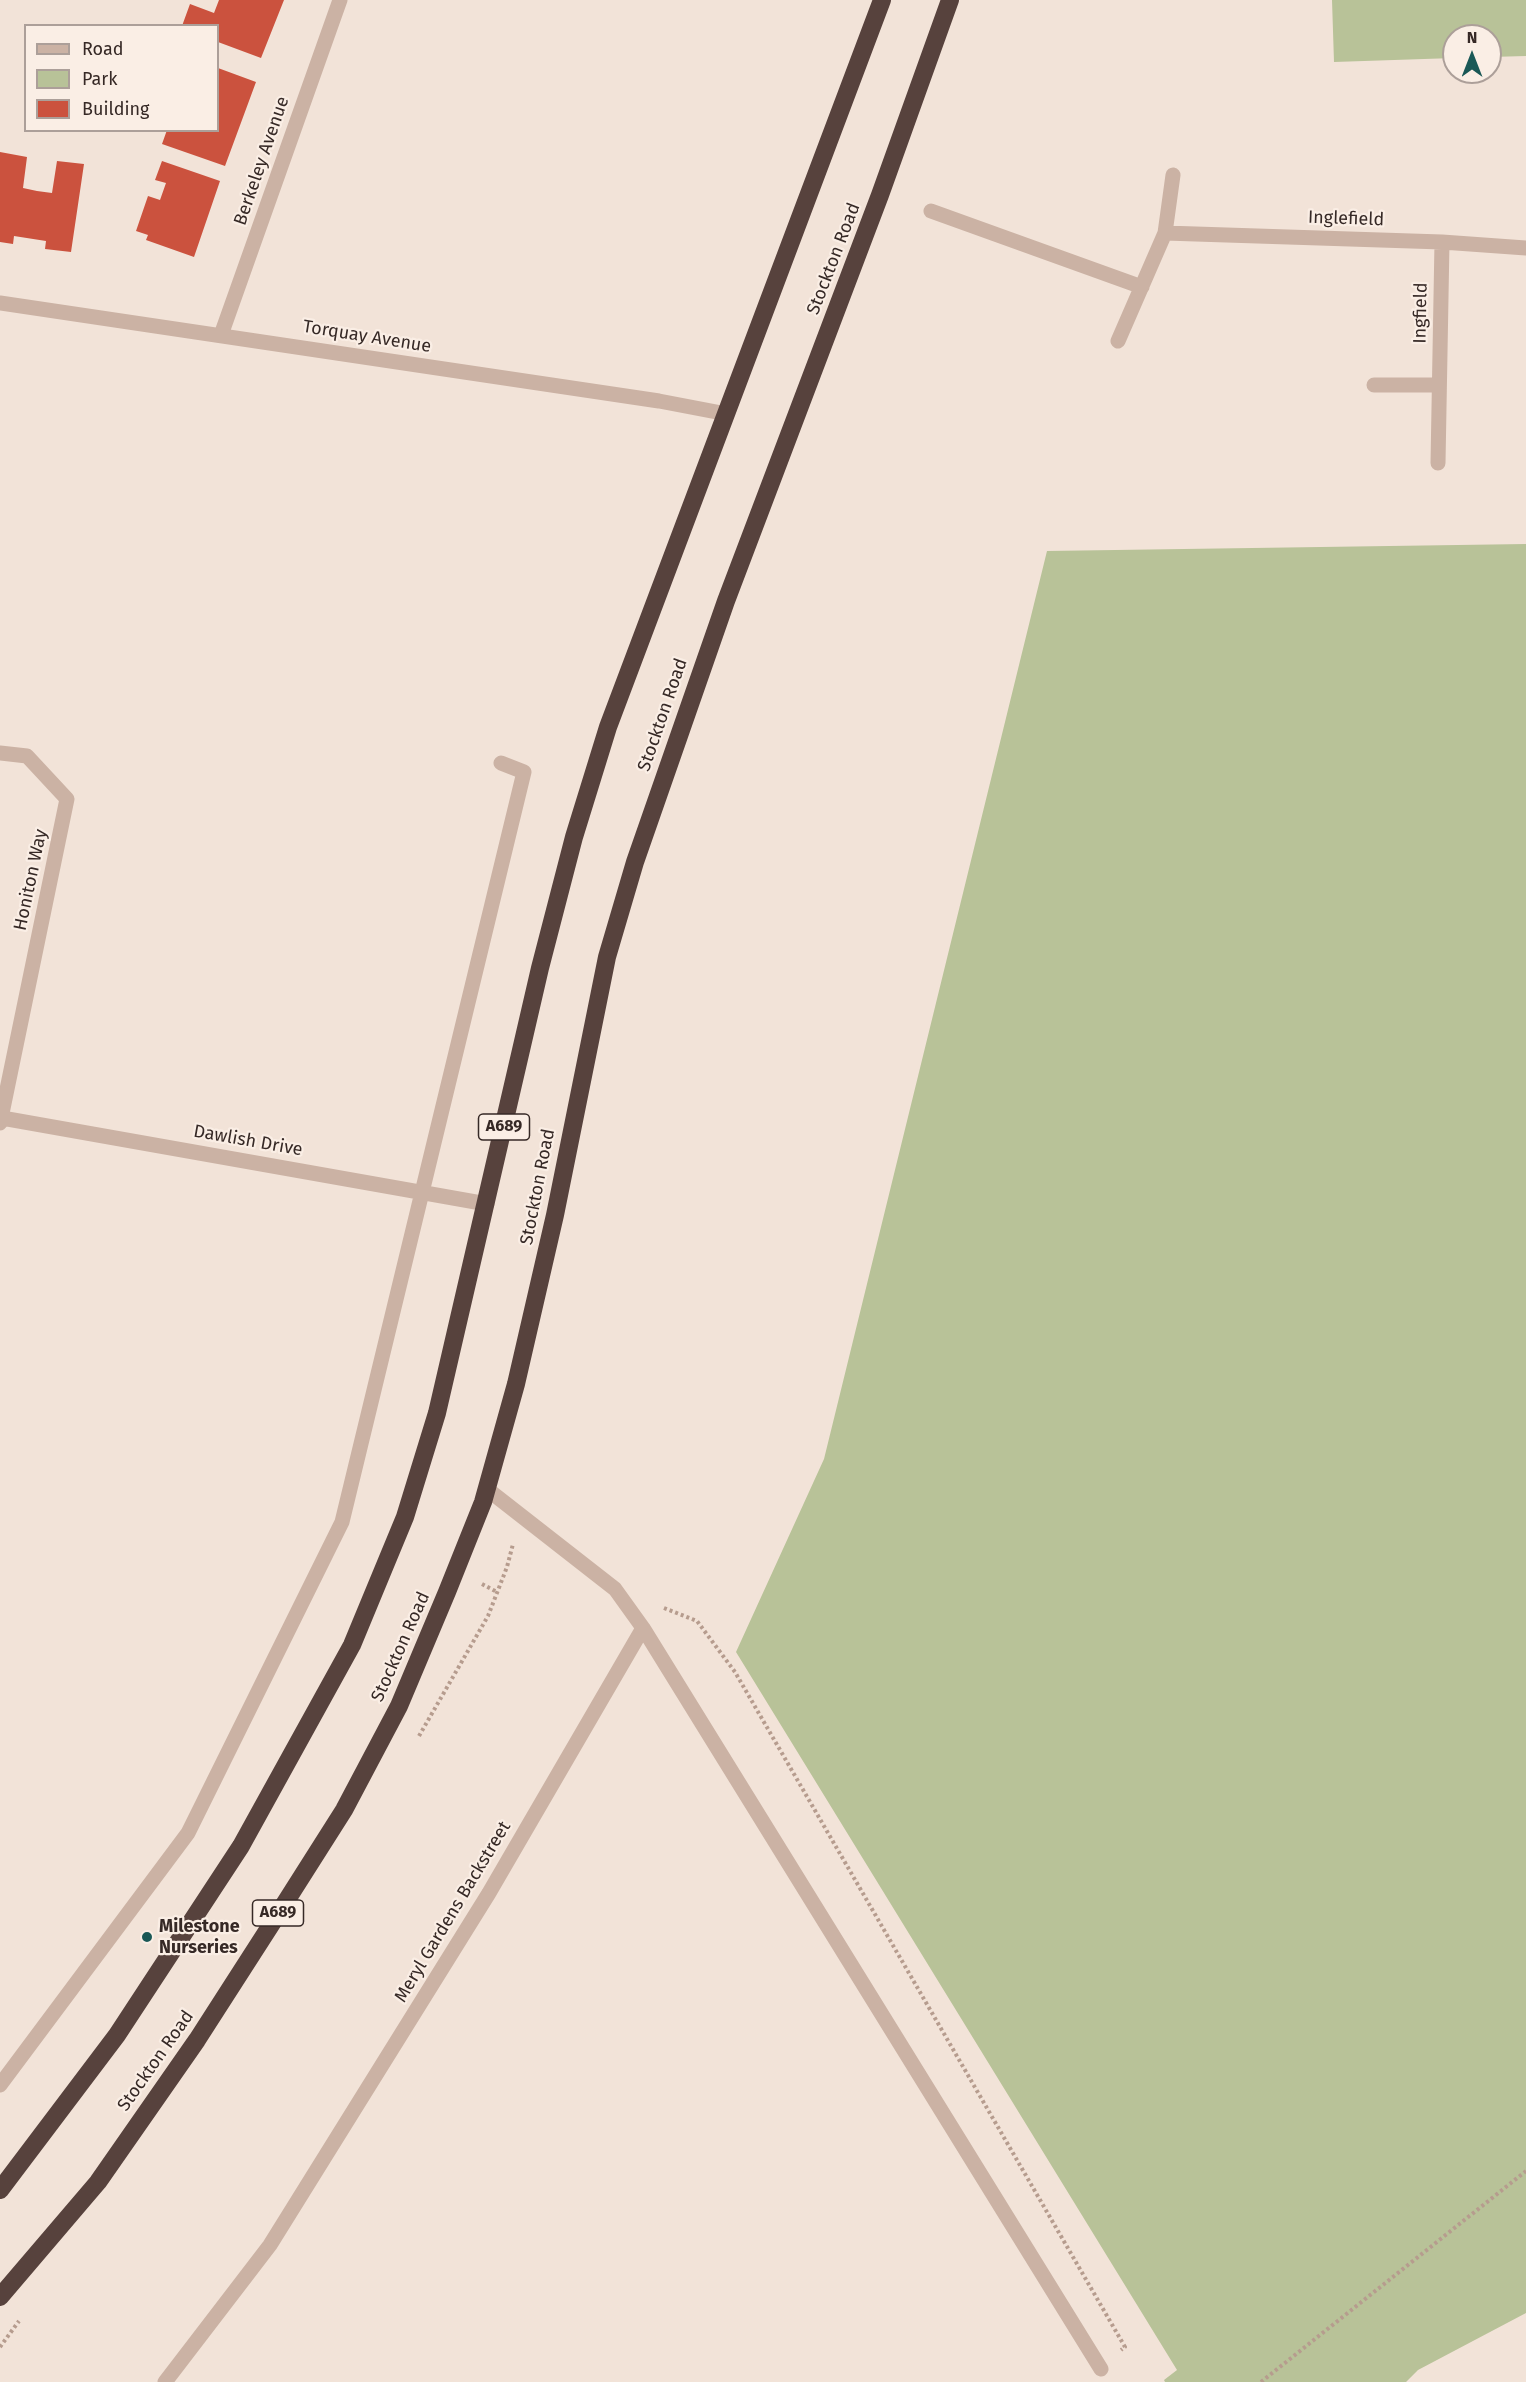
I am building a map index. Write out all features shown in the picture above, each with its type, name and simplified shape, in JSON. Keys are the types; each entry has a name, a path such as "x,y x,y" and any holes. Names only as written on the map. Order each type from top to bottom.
{"highway":[{"name":"A689","path":"0,2190 117,2035 241,1846 352,1645 405,1517 437,1413 540,968 578,826 608,727 882,0"},
{"name":"Stockton Road","path":"0,2297 98,2182 197,2040 344,1810 399,1706 447,1592 487,1489 516,1384 555,1215 607,957 635,862 726,601 880,195 950,0"}],"street":[{"name":"Berkeley Avenue","path":"221,335 340,0"},
{"path":"1118,340 1165,233 1173,175"},
{"path":"931,211 1142,286"},
{"name":"Inglefield","path":"1165,233 1442,242 1526,248"},
{"name":"Ingfield","path":"1438,463 1442,242"},
{"name":"Torquay Avenue","path":"0,303 659,401 727,414"},
{"path":"1374,385 1439,385"},
{"name":"Honiton Way","path":"0,753 27,756 67,799 1,1120"},
{"path":"0,2085 188,1833 342,1522 524,772 501,763"},
{"name":"Dawlish Drive","path":"1,1120 487,1204"},
{"path":"487,1489 615,1589 643,1628 1101,2369"},
{"name":"Meryl Gardens Backstreet","path":"165,2382 270,2245 489,1893 643,1628"}],"path":[{"path":"474,1580 497,1592"},
{"path":"615,1589 697,1621 735,1672 1125,2347 1101,2369"},
{"path":"1261,2382 1526,2171"}],"green space":[{"path":"1332,0 1526,0 1526,56 1502,57 1502,24 1442,24 1442,58 1334,62"},
{"path":"1526,544 1526,2313 1418,2370 1406,2382 1165,2382 1164,2380 1177,2370 736,1652 824,1459 1047,551"}],"building":[{"path":"219,0 284,0 261,58 219,42 219,24 183,24 190,4 214,13"},
{"path":"219,68 256,82 225,166 162,144 166,132 219,132"},
{"path":"0,152 27,157 23,188 37,191 52,193 57,161 84,164 71,252 45,249 46,241 14,236 13,244 0,242"},
{"path":"162,161 220,181 194,257 146,240 148,235 136,231 148,196 160,200 166,183 155,180"}],"place":[{"name":"Milestone Nurseries","path":"147,1937"}]}
